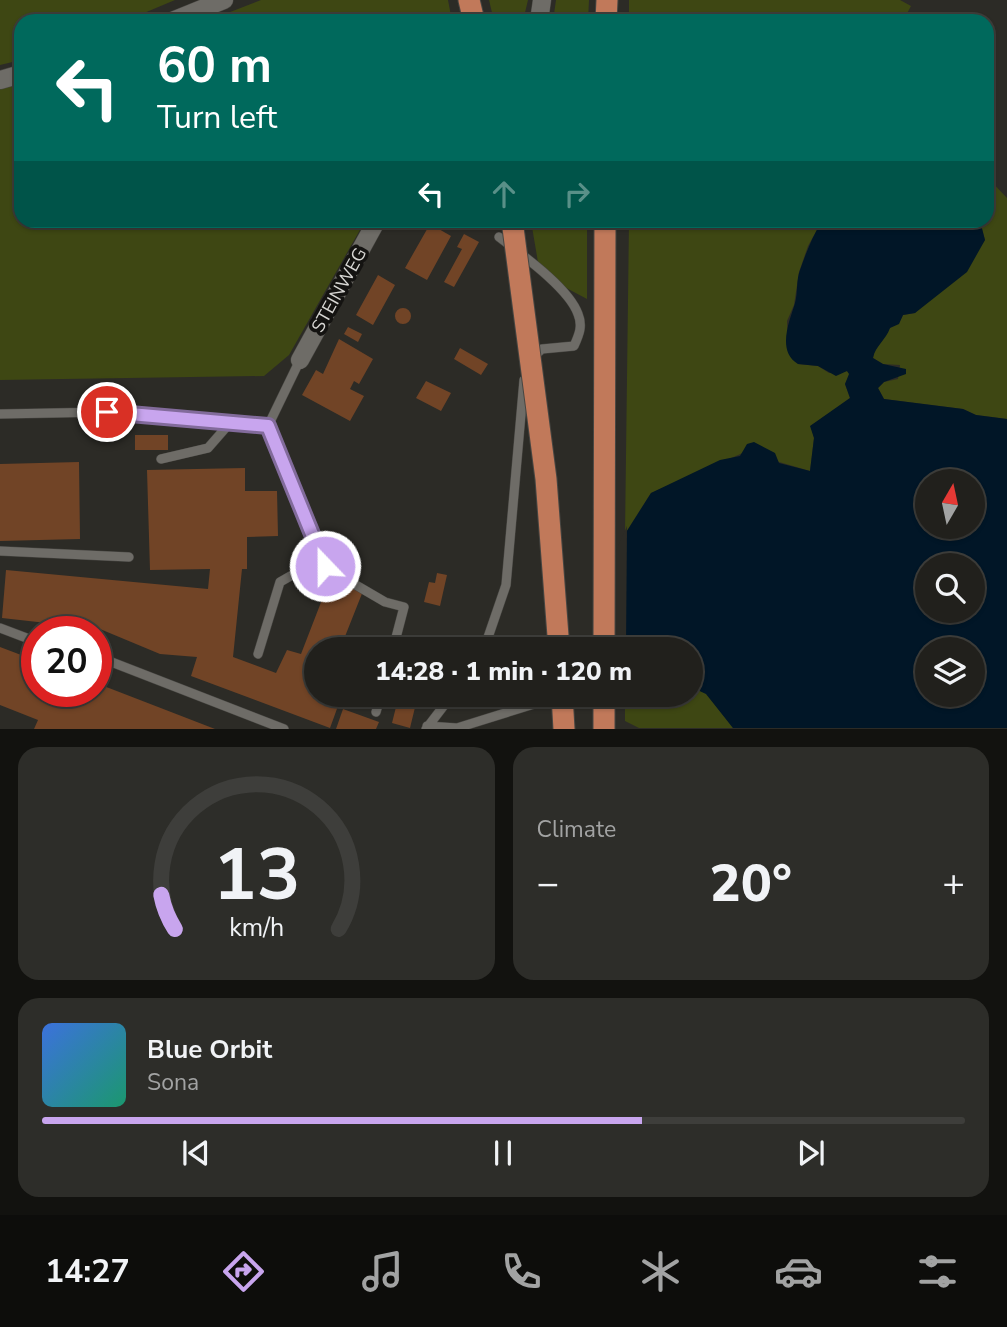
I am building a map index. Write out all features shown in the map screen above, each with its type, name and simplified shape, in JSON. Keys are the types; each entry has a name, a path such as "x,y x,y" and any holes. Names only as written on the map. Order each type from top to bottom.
{"highway":[{"path":"604,637 606,228"},
{"path":"505,229 546,479 558,637"},
{"path":"563,707 564,729"},
{"path":"604,707 604,729"}],"street":[{"path":"189,14 224,0"},
{"name":"STEINWEG","path":"300,360 373,228"}],"lane":[{"path":"489,637 506,585 526,363 542,349 573,346 580,332 578,313 505,229"},
{"path":"300,360 268,426 325,566 373,595 404,607 396,637"},
{"path":"0,414 107,412 268,426"},
{"path":"161,460 208,448 229,424"},
{"path":"0,551 130,557"},
{"path":"258,654 280,582 321,558"},
{"path":"0,628 21,636"},
{"path":"112,662 284,729"},
{"path":"376,712 377,707"},
{"path":"426,727 442,707"},
{"path":"426,727 457,728 524,707"}],"green space":[{"path":"0,0 175,0 142,14 14,14 14,62 0,65"},
{"path":"261,0 448,0 451,14 225,14"},
{"path":"489,0 528,0 525,14 492,14"},
{"path":"556,0 589,0 588,14 554,14"},
{"path":"629,0 900,0 911,6 907,14 629,14"},
{"path":"14,85 14,228 361,228 289,355 264,376 0,380 0,87"},
{"path":"994,184 1007,198 1007,419 976,415 963,409 884,399 878,388 884,382 898,379 900,365 883,364 873,358 874,350 903,315 915,313 974,256 985,240 982,228 994,228"},
{"path":"532,228 587,228 587,299 540,274"},
{"path":"629,228 818,228 799,272 794,305 787,321 788,351 798,364 818,366 829,373 847,371 850,374 845,384 850,398 811,426 814,438 810,471 745,452 651,493 625,534"},
{"path":"703,692 733,728 639,728 625,721 625,707 703,707"}],"water":[{"path":"818,228 982,228 985,240 967,272 915,313 903,315 899,324 890,328 873,358 883,364 906,369 906,374 884,382 878,388 884,399 963,409 976,415 1007,419 1007,728 733,728 703,693 703,637 623,637 625,534 651,493 720,460 740,456 747,444 754,442 775,453 779,463 810,471 814,438 810,426 850,398 845,384 849,374 847,371 836,376 818,366 798,364 788,351 786,335 796,299 799,274"}],"pier":[{"path":"627,526 626,637 614,637 606,619 611,562"}],"building":[{"path":"428,228 437,228 451,236 427,280 405,268"},
{"path":"464,234 479,242 454,287 444,282 462,249 457,247"},
{"path":"378,275 395,285 373,325 356,315"},
{"path":"403,308 409,310 409,322 403,324 397,322 395,316 397,310"},
{"path":"348,327 362,334 358,342 344,334"},
{"path":"339,339 373,359 359,384 354,381 350,389 364,396 350,421 302,395 316,370 323,374"},
{"path":"460,348 488,364 481,375 454,359"},
{"path":"426,381 451,393 441,411 416,398"},
{"path":"135,435 168,435 168,450 135,450"},
{"path":"79,462 80,539 0,541 0,464"},
{"path":"245,468 245,491 277,491 278,536 247,537 247,569 242,569 233,657 276,673 287,650 301,654 304,646 304,707 338,707 330,728 191,676 197,657 160,654 112,634 112,616 21,616 21,620 2,618 6,570 208,589 210,569 150,570 147,470"},
{"path":"437,573 447,575 440,606 424,602 429,582 435,583"},
{"path":"330,579 363,591 345,637 308,637"},
{"path":"0,647 21,655 21,707 112,707 112,689 215,729 34,729 38,720 0,705"},
{"path":"396,707 415,707 410,728 392,723"},
{"path":"343,709 379,722 376,729 336,729"}],"route":[{"path":"107,412 268,426 325,566"}]}
